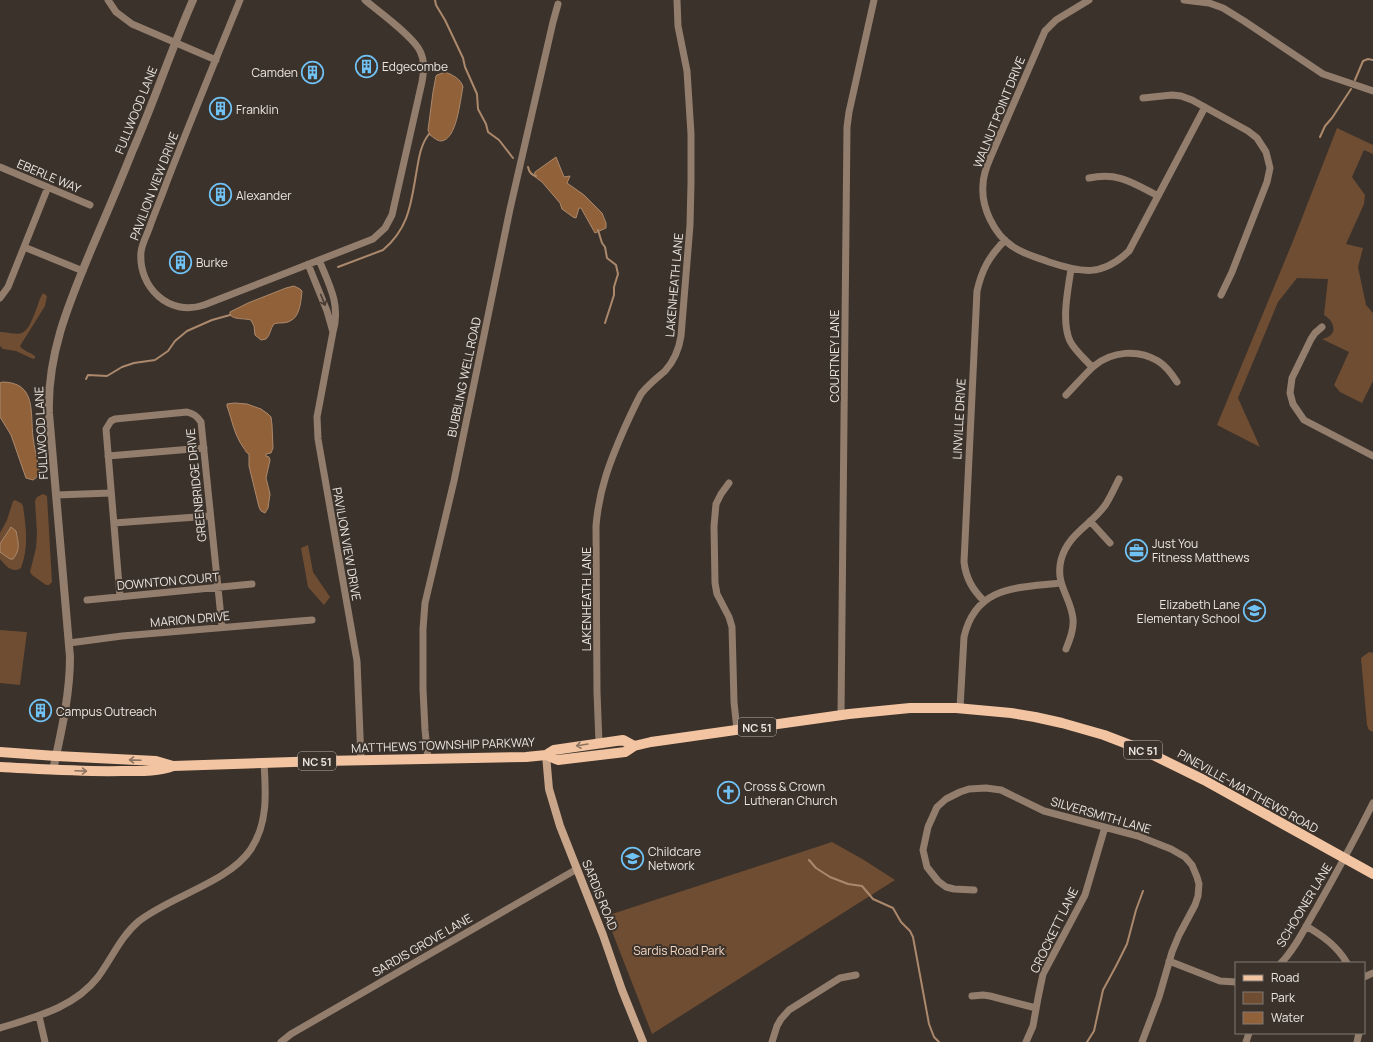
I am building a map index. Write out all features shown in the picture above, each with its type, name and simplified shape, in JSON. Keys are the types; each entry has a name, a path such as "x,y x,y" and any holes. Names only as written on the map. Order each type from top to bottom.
{"main road":[{"name":"PINEVILLE-MATTHEWS ROAD","path":"546,755 558,760 625,752 634,746 651,742 841,715 910,708 960,708 1011,713 1076,727 1129,744 1185,770 1373,874"},
{"name":"PINEVILLE-MATTHEWS ROAD","path":"546,755 554,750 623,740 634,746"},
{"name":"MATTHEWS TOWNSHIP PARKWAY","path":"0,752 156,761 174,766"},
{"name":"MATTHEWS TOWNSHIP PARKWAY","path":"0,767 103,772 155,771 174,766 361,760 526,757 546,755"},
{"name":"SARDIS ROAD","path":"546,755 547,774 554,808 643,1042"}],"street":[{"path":"108,0 123,19 216,60"},
{"name":"FULLWOOD LANE","path":"53,770 70,681 69,643 49,413 52,360 60,330 83,271 155,99 175,42 193,0"},
{"name":"PAVILION VIEW DRIVE","path":"240,0 142,246 141,255 146,277 151,288 166,302 180,307 190,308 204,305 373,239 385,228 392,215 423,76 423,61 419,49 414,42 365,0"},
{"name":"LAKENHEATH LANE","path":"599,743 597,692 596,526 598,502 610,461 638,400 649,385 670,365 678,350 681,336 690,225 691,134 687,71 678,26 677,0"},
{"name":"COURTNEY LANE","path":"841,715 847,127 874,0"},
{"name":"WALNUT POINT DRIVE","path":"1089,0 1061,16 1051,23 1045,30 990,156 984,174 984,200 992,223 1011,246 1025,254 1071,269 1089,272 1112,265 1122,258 1130,251 1205,107"},
{"path":"1184,0 1209,3 1223,8 1323,74 1373,91"},
{"name":"BUBBLING WELL ROAD","path":"428,759 425,730 423,629 426,603 457,468 510,209 558,4"},
{"path":"1143,98 1172,95 1192,100 1253,134 1264,147 1270,164 1267,182 1232,272 1221,295"},
{"name":"EBERLE WAY","path":"0,167 90,205"},
{"path":"1089,178 1110,176 1124,179 1158,196"},
{"path":"0,298 8,288 48,187"},
{"name":"LINVILLE DRIVE","path":"984,602 970,585 965,572 964,562 977,291 979,280 986,263 1005,240"},
{"path":"24,247 83,271"},
{"name":"PAVILION VIEW DRIVE","path":"319,260 333,296 336,310 336,322 317,417 318,439 357,661 361,760"},
{"name":"PAVILION VIEW DRIVE","path":"308,264 327,311 333,332"},
{"path":"1071,269 1066,313 1068,334 1077,351 1092,368"},
{"path":"1322,327 1315,332 1292,378 1290,393 1293,404 1308,423 1373,456"},
{"path":"1066,395 1100,361 1112,356 1129,352 1147,356 1159,362 1170,371 1177,382"},
{"name":"GREENBRIDGE DRIVE","path":"120,597 106,429 111,421 115,419 187,412 198,416 201,422 222,628"},
{"path":"108,456 204,448"},
{"path":"1066,649 1072,634 1073,619 1061,583 1060,569 1065,549 1074,536 1106,504 1118,479"},
{"path":"729,483 720,494 714,526 717,594 730,617 732,627 734,702 737,730"},
{"path":"56,495 111,493"},
{"path":"114,523 210,516"},
{"path":"1090,521 1110,543"},
{"path":"960,708 965,633 973,613 984,602 998,593 1012,588 1061,583"},
{"name":"DOWNTON COURT","path":"87,600 252,584"},
{"name":"MARION DRIVE","path":"69,643 122,636 312,620"},
{"path":"0,1028 39,1016 68,1003 92,984 99,976 121,941 140,921 160,908 228,871 247,854 259,833 265,810 264,763"},
{"name":"SILVERSMITH LANE","path":"974,890 946,887 933,877 925,862 923,844 932,817 941,803 953,795 969,789 977,788 1000,790 1044,811 1138,836 1171,849 1184,857 1192,865 1199,884 1197,901 1176,941 1159,997 1142,1042"},
{"name":"SCHOONER LANE","path":"1282,962 1292,949 1306,926 1373,803"},
{"name":"CROCKETT LANE","path":"1026,1042 1033,1026 1043,974 1085,895 1105,827"},
{"name":"SARDIS GROVE LANE","path":"281,1042 291,1034 577,869"},
{"path":"1306,926 1330,942 1346,962"},
{"path":"1169,961 1220,981 1235,982"},
{"path":"772,1042 776,1026 789,1010 840,978 856,975"},
{"path":"972,996 990,996 1036,1008"},
{"path":"39,1016 45,1042"}],"green space":[{"path":"1337,128 1373,145 1373,154 1364,150 1352,177 1365,195 1364,204 1346,244 1363,248 1358,267 1366,305 1373,313 1373,381 1362,403 1340,392 1334,385 1349,352 1322,339 1331,335 1334,328 1331,321 1324,315 1328,279 1297,278 1278,302 1238,398 1260,447 1217,425 1293,241"},
{"path":"43,293 47,296 45,306 20,346 35,356 35,358 33,359 16,351 3,349 0,346 0,332 20,334 26,330 32,321"},
{"path":"43,494 47,496 52,582 49,585 46,585 30,572 36,548 37,533 35,501 37,497"},
{"path":"15,500 23,506 26,545 24,560 21,568 18,570 12,570 0,559 0,533 7,520 13,501"},
{"path":"308,545 313,572 330,597 324,605 308,587 301,548"},
{"path":"0,630 27,632 20,685 0,683"},
{"path":"1369,652 1373,653 1373,732 1369,730 1367,725 1361,658"},
{"name":"Sardis Road Park","path":"832,842 895,880 652,1034 606,916"}],"water":[{"path":"445,72 459,80 463,87 454,127 451,134 446,139 441,141 430,135 428,130 436,76"},
{"path":"556,157 564,177 570,176 567,183 584,195 602,213 606,223 606,228 595,233 581,208 579,208 576,218 573,217 562,209 560,203 542,182 534,176 535,172"},
{"path":"294,286 302,291 296,316 290,321 274,324 266,339 261,340 255,335 254,326 251,320 232,317 230,315 230,312 248,303"},
{"path":"0,383 13,383 21,387 30,400 33,441 39,468 38,475 33,480 26,478 11,435 0,417"},
{"path":"227,404 247,404 261,409 271,417 273,448 271,453 266,454 270,460 266,478 270,494 268,508 265,513 261,511 259,507 249,466 249,454 237,437 227,406"},
{"path":"11,527 16,531 18,539 17,552 13,559 10,559 0,552 0,544"}],"waterway":[{"path":"435,0 436,5 445,20 463,58 465,67 477,94 478,109 486,124 488,132 499,140 513,158"},
{"path":"1355,80 1363,61 1368,59 1373,60"},
{"path":"1320,137 1325,126 1351,89"},
{"path":"338,267 383,250 399,232 408,213 421,151 429,134"},
{"path":"528,167 530,173 536,176"},
{"path":"598,230 602,243 605,247 607,258 616,265 618,274 614,287 614,295 605,323"},
{"path":"86,379 88,375 107,376 122,367 134,363 155,360 168,351 175,341 187,331 212,320 230,315"},
{"path":"809,860 816,868 830,877 848,884 862,886 873,899 893,908 901,922 910,931 913,937 929,1024 934,1037 939,1042"},
{"path":"1087,1042 1094,1031 1103,990 1127,944 1136,910 1143,891"}],"place":[{"name":"Edgecombe","path":"367,66"},
{"name":"Camden","path":"313,72"},
{"name":"Franklin","path":"220,109"},
{"name":"Alexander","path":"220,195"},
{"name":"Burke","path":"180,262"},
{"name":"Just You Fitness Matthews","path":"1136,550"},
{"name":"Elizabeth Lane Elementary School","path":"1255,611"},
{"name":"Campus Outreach","path":"40,711"},
{"name":"Cross & Crown Lutheran Church","path":"729,793"},
{"name":"Childcare Network","path":"632,858"}]}
